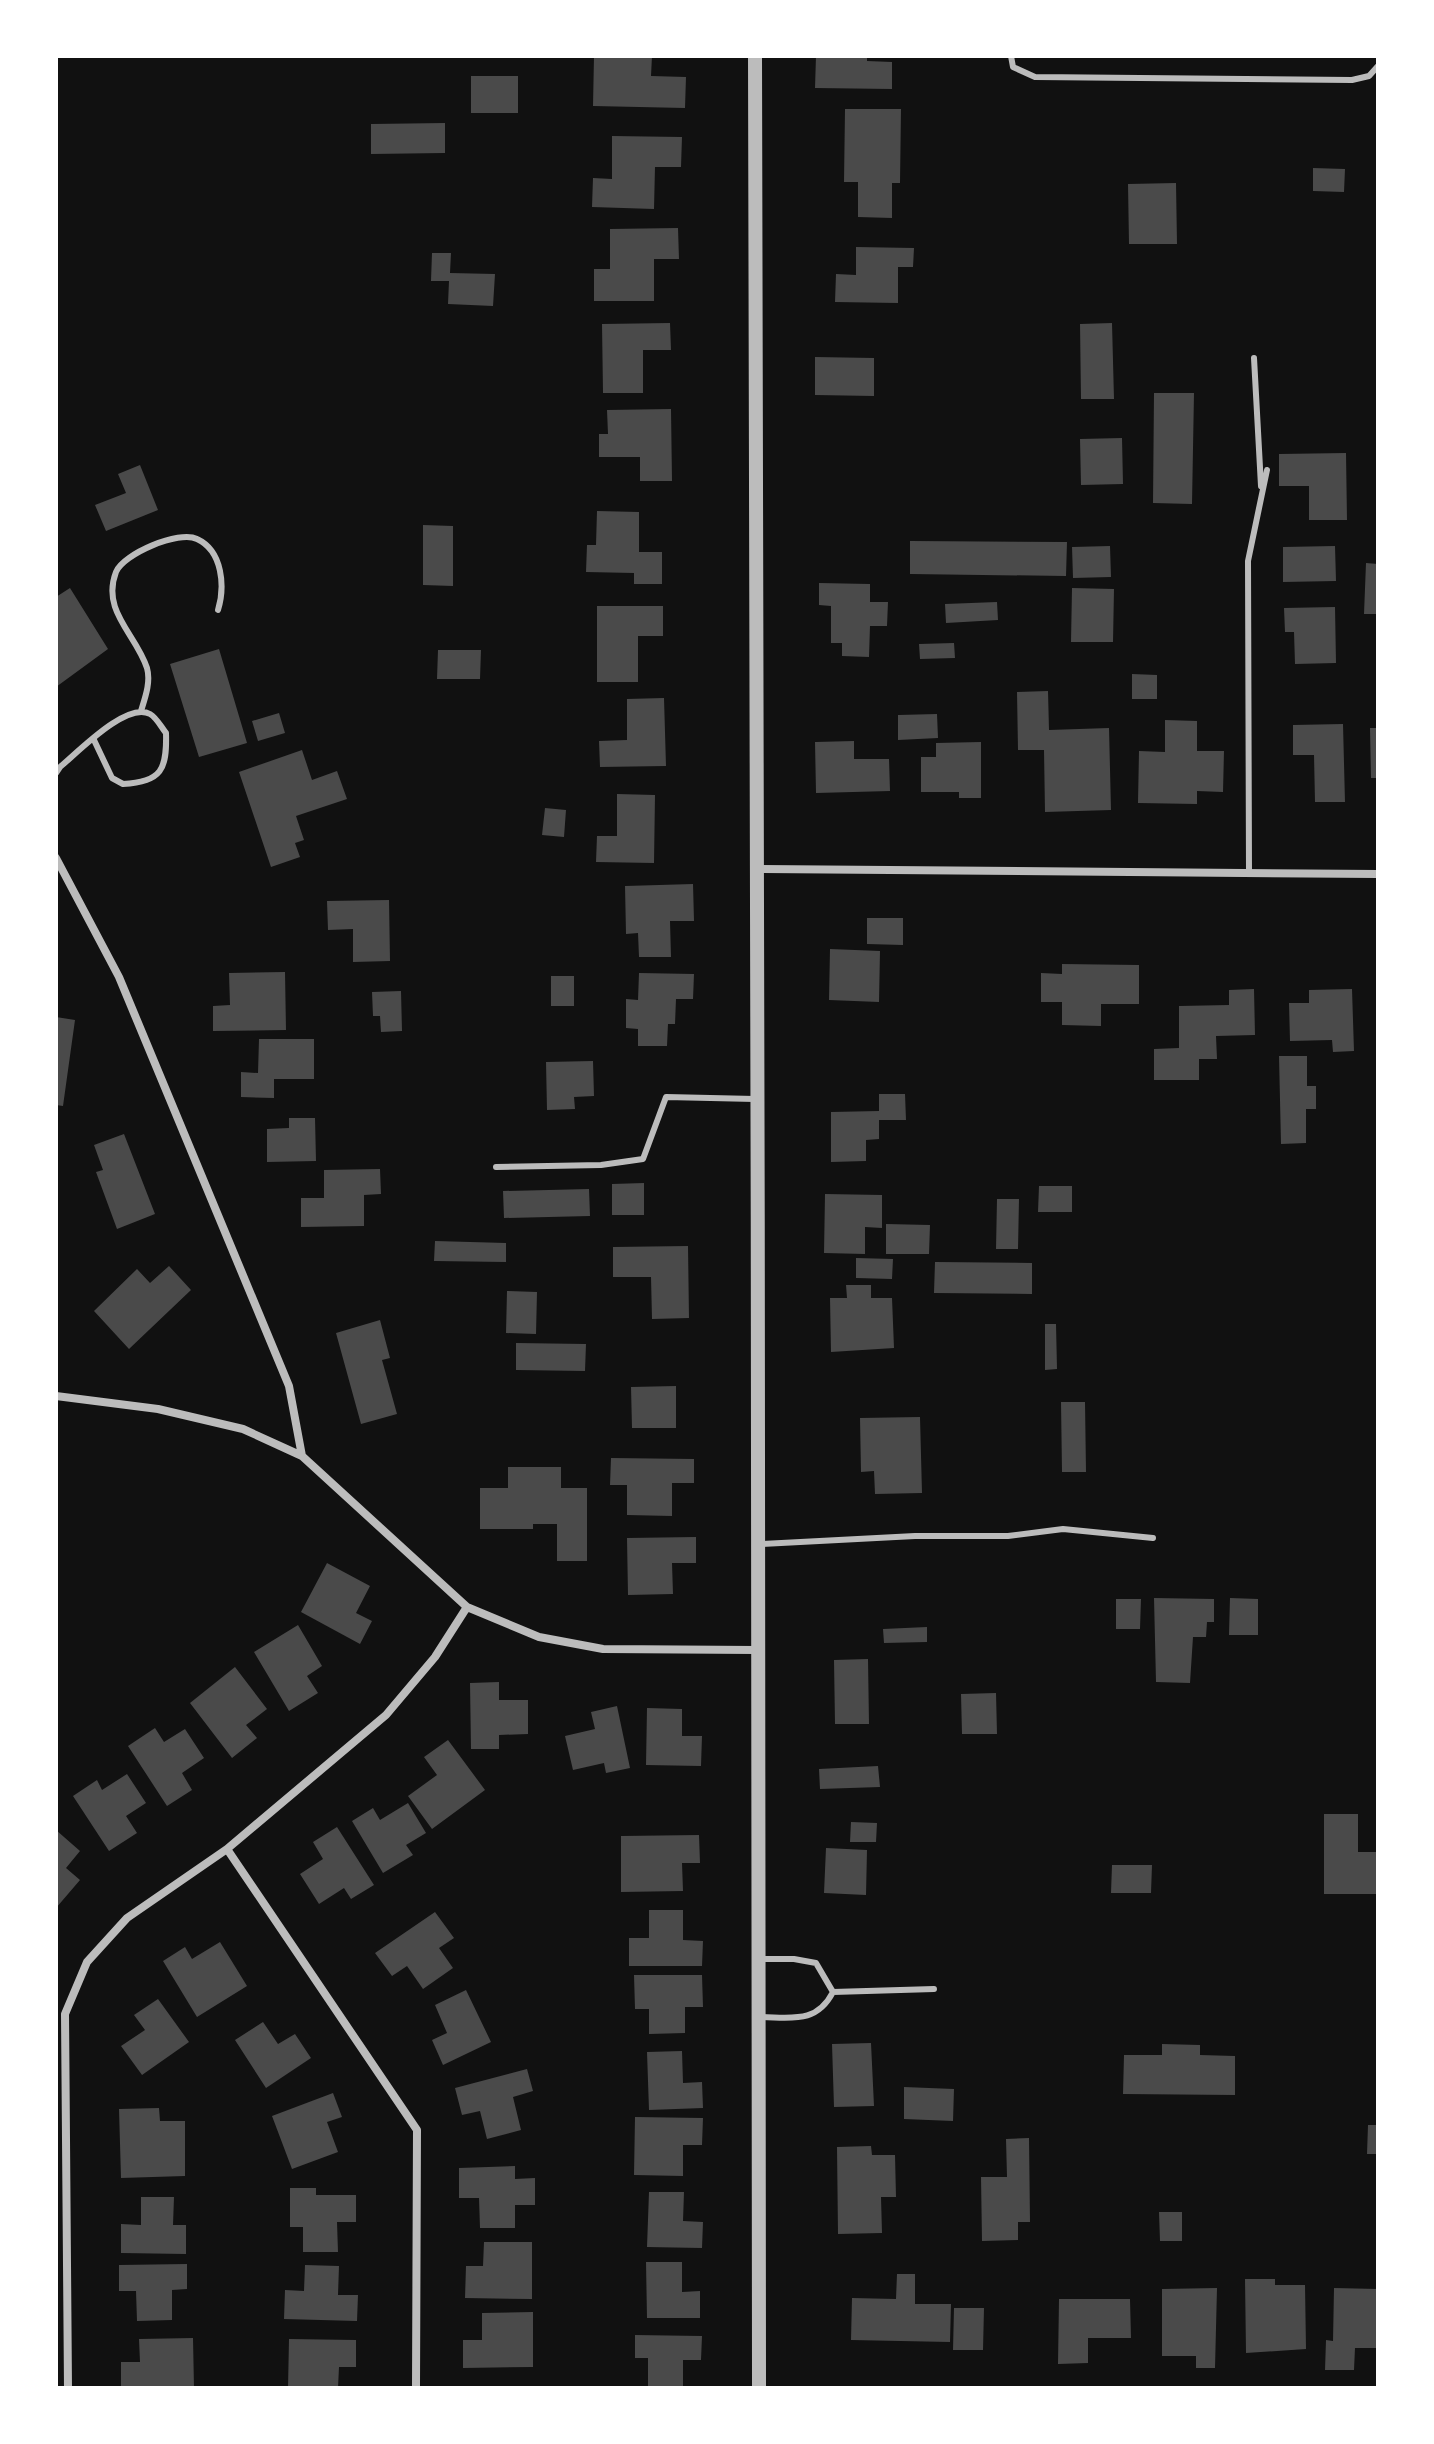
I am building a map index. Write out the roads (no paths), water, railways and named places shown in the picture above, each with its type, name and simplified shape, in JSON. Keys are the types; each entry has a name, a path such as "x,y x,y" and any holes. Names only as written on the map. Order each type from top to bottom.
{"street":[{"path":"755,56 760,869 756,1650 759,2388"},
{"path":"56,858 119,977 289,1386 302,1456"},
{"path":"760,869 1378,874"},
{"path":"56,1396 158,1409 243,1429 302,1456 467,1607 539,1637 603,1649 756,1650"},
{"path":"68,2388 65,2014 87,1962 127,1918 227,1849 386,1715 435,1657 467,1607"},
{"path":"227,1849 417,2130 416,2388"}],"lane":[{"path":"1011,56 1013,67 1035,77 1352,80 1369,76 1378,66"},
{"path":"1254,358 1255,434 1262,494"},
{"path":"1249,874 1248,561 1267,470"},
{"path":"141,711 149,682 147,668 112,603 117,569 132,554 154,545 185,536 198,539 213,554 223,580 218,610"},
{"path":"56,773 94,740 121,717 141,711 152,715 166,733 164,768 155,777 123,784 112,778 94,740"},
{"path":"496,1167 601,1165 643,1159 666,1097 759,1099"},
{"path":"757,1544 915,1536 1008,1536 1063,1529 1153,1538"},
{"path":"757,1959 816,1963 833,1992"},
{"path":"833,1992 934,1989"},
{"path":"758,2017 810,2017 825,2008 833,1992"}]}
